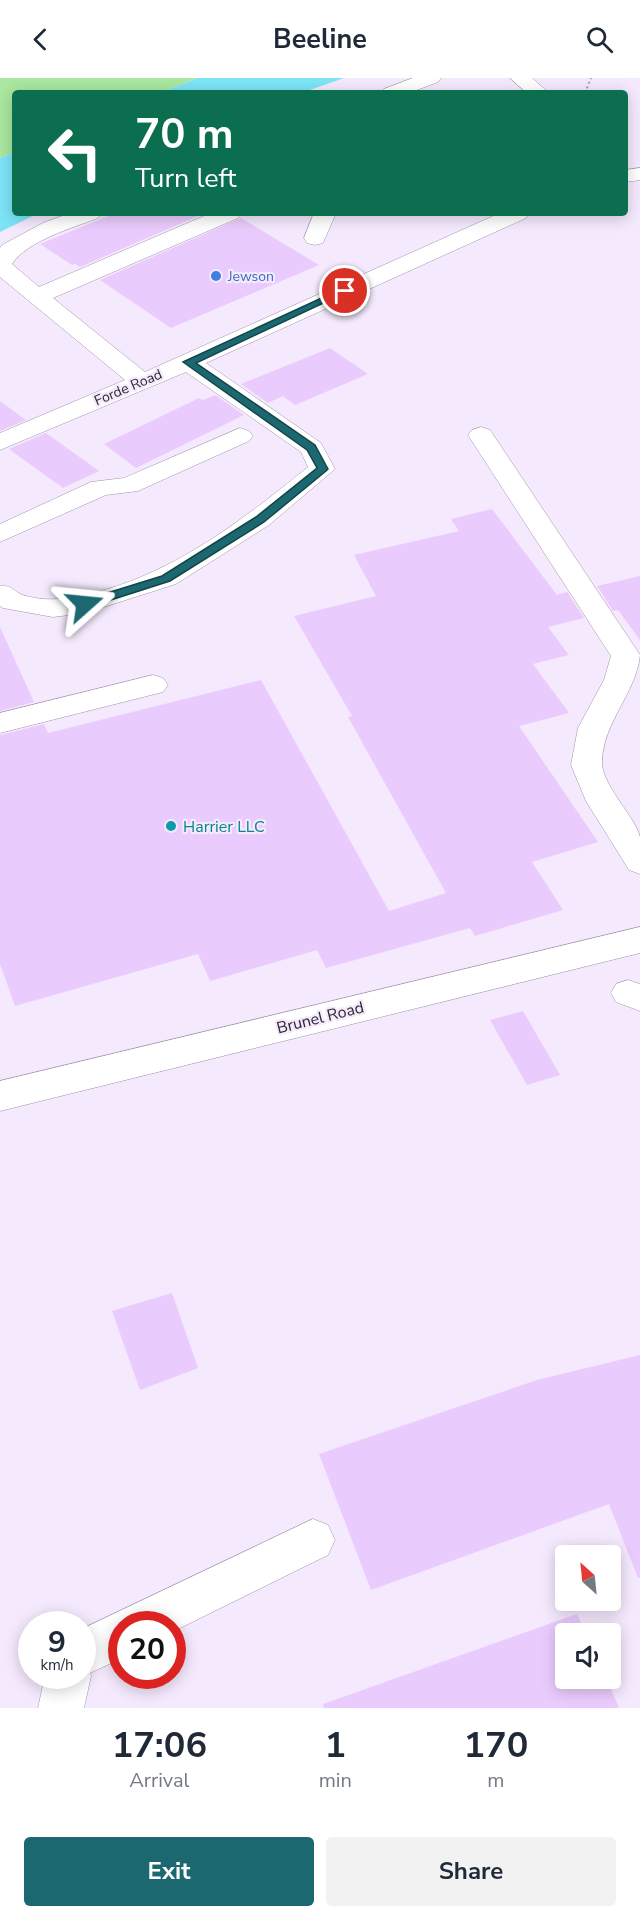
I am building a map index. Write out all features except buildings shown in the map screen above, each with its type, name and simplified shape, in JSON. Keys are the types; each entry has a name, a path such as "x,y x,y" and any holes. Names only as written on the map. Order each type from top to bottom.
{"street":[{"path":"399,90 431,78"},
{"path":"520,78 535,90"},
{"path":"82,216 51,228 10,250 0,266 141,381"},
{"path":"37,296 223,216"},
{"path":"315,238 324,216"},
{"name":"Forde Road","path":"0,442 188,362 511,216"},
{"path":"3,594 13,602 53,608 85,604 166,578 260,519 322,469 312,448 188,362"},
{"path":"481,435 626,657 619,680 593,728 586,765 602,801 640,862"},
{"path":"0,534 100,488 129,485 240,436"},
{"path":"0,723 153,685"},
{"name":"Brunel Road","path":"0,1096 640,940"},
{"path":"167,1611 313,1540"},
{"path":"61,1708 65,1689"}],"green space":[{"path":"0,78 198,78 168,90 12,90 12,153 0,158"}],"water":[{"path":"198,78 344,78 310,90 168,90"},
{"path":"12,153 12,216 33,216 0,232 0,158"}],"place":[{"name":"Jewson","path":"216,276"},
{"name":"Harrier LLC","path":"171,826"}],"route":[{"path":"85,604 166,578 260,519 322,469 312,448 188,362 345,291"}]}
